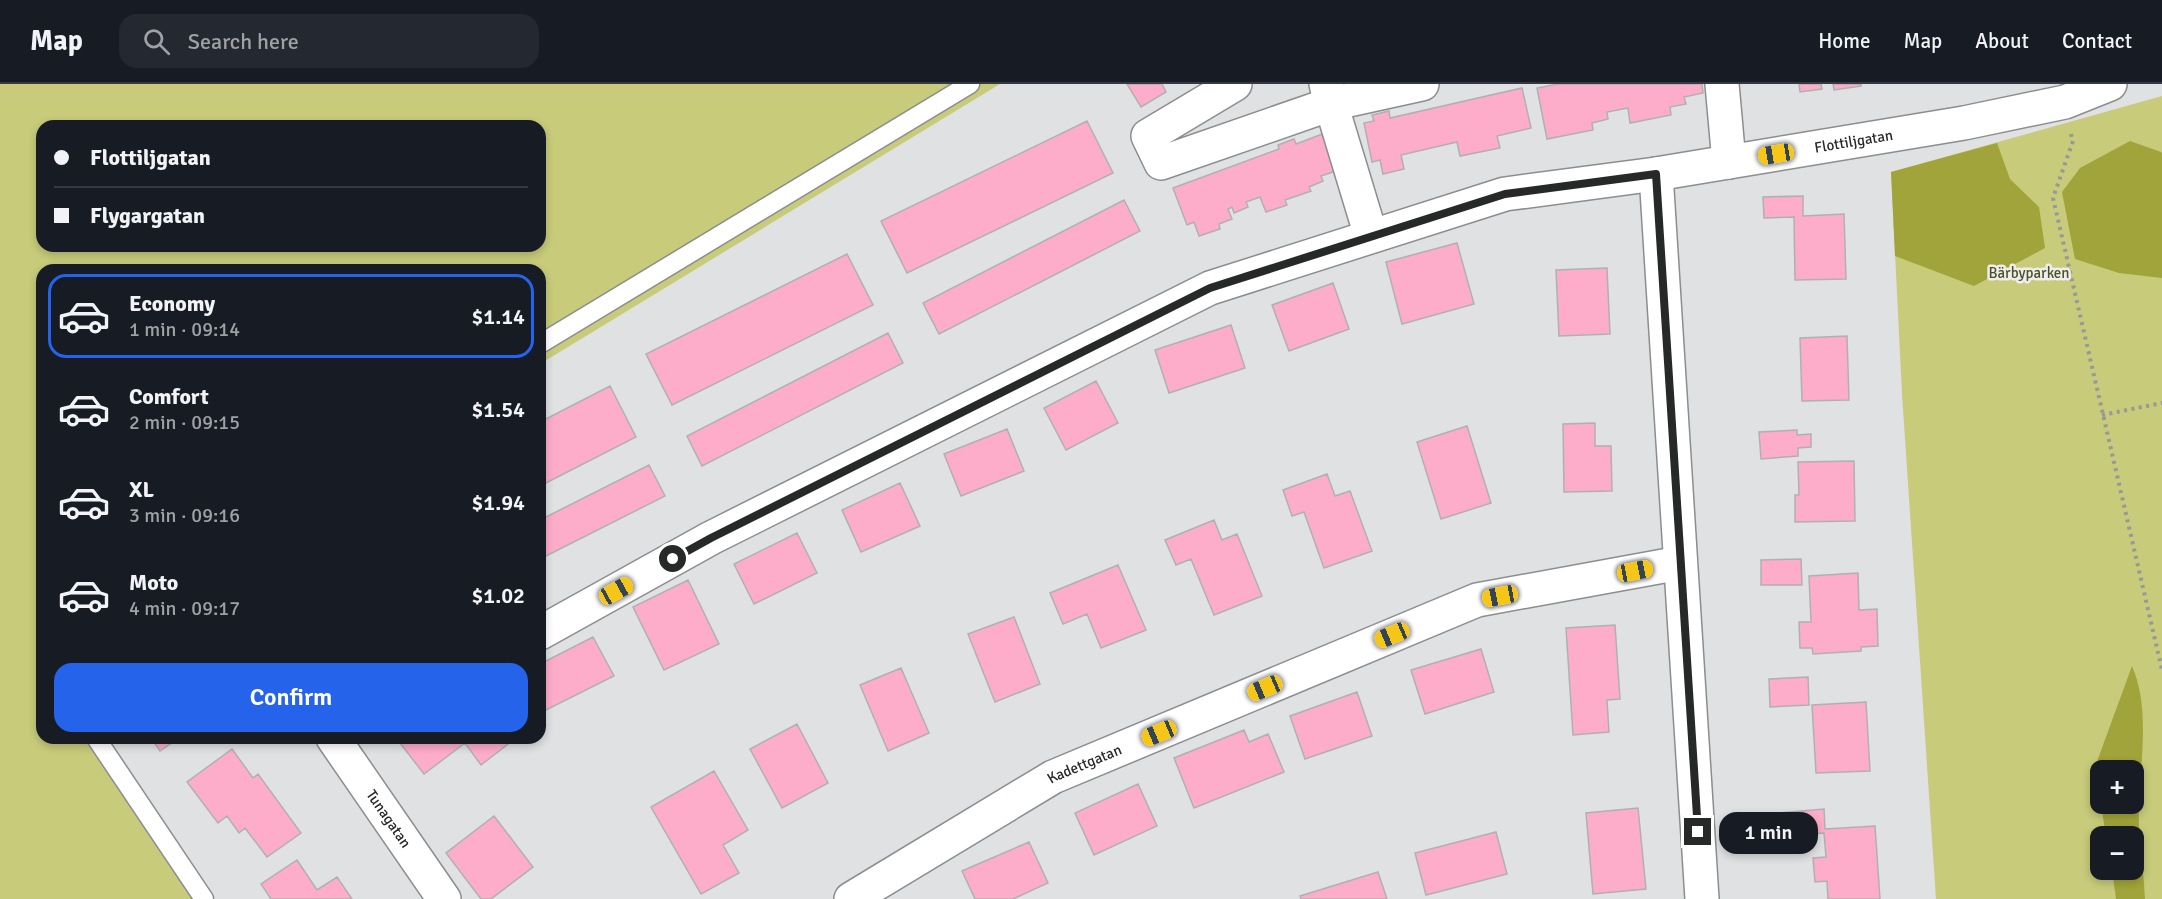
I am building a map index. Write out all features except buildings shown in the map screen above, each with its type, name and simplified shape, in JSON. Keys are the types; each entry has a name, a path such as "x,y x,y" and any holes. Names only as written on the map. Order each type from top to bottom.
{"street":[{"path":"1235,84 1148,136 1161,163 1329,94 1422,84"},
{"path":"1722,84 1729,162"},
{"name":"Flottiljgatan","path":"546,630 711,538 1210,288 1505,194 1656,174 1964,123 2065,102 2110,84"},
{"path":"1329,94 1371,236"},
{"path":"1656,174 1702,899"},
{"name":"Kadettgatan","path":"851,899 1053,777 1477,600 1680,563"},
{"name":"Tunagatan","path":"344,744 444,899"}],"lane":[{"path":"546,340 970,84"},
{"path":"100,744 204,899"}],"path":[{"path":"2065,102 2073,141 2054,198 2162,670"},
{"path":"2102,415 2162,402"}],"green space":[{"path":"0,84 1000,84 546,360 546,264 36,264 36,744 101,744 203,899 0,899"},
{"name":"Bärbyparken","path":"2162,96 2162,899 1936,899 1902,394 1891,172"}],"shaded area":[{"path":"2130,141 2162,154 2162,278 2119,273 2075,259 2062,192 2080,168"},
{"path":"1997,143 2010,179 2039,207 2045,248 1974,286 1895,256 1891,172"},
{"path":"2132,666 2142,704 2142,760 2098,760"},
{"path":"2103,814 2139,814 2139,826 2104,826"},
{"path":"2113,880 2143,880 2145,899 2116,899"}],"route":[{"path":"673,559 1210,288 1505,194 1656,174 1698,832"}]}
